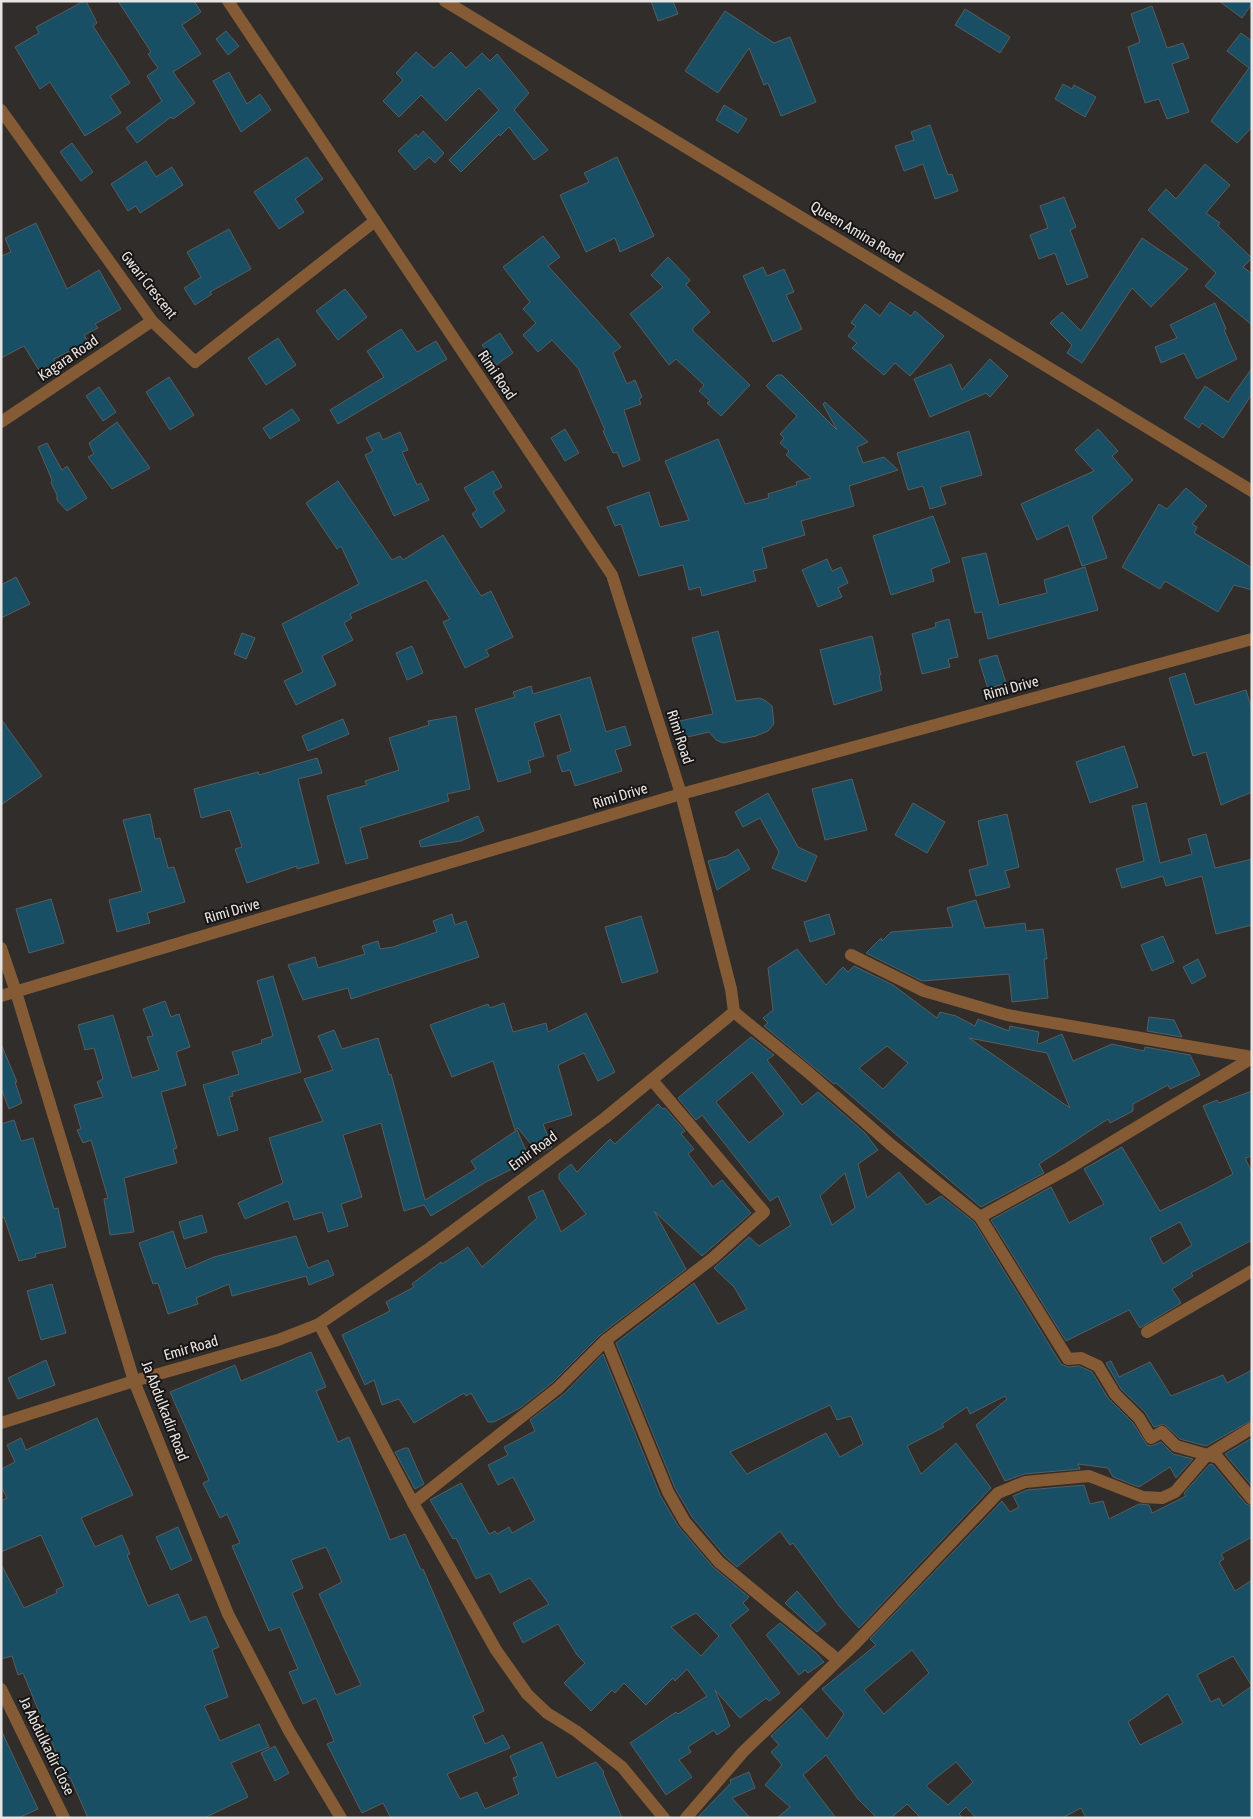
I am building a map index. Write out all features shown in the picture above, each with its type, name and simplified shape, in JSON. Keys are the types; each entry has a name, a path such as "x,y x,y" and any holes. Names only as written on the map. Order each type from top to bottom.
{"street":[{"name":"Rimi Road","path":"228,1 612,575 681,794"},
{"name":"Queen Amina Road","path":"445,1 1252,491"},
{"name":"Gwari Crescent","path":"1,110 152,321 195,362 375,221"},
{"name":"Kagara Road","path":"1,422 152,321"},
{"name":"Rimi Drive","path":"1,996 681,794 1252,639"},
{"path":"681,794 731,989 734,1012 809,1073 890,1144 980,1217 1068,1359 1081,1358 1098,1366 1115,1394 1139,1418 1151,1438 1162,1432 1176,1446 1218,1458 1252,1498"},
{"name":"Ja Abdulkadir Road","path":"1,948 134,1381 228,1614 289,1731 341,1818"},
{"path":"851,955 924,991 1007,1015 1252,1058"},
{"name":"Emir Road","path":"134,1381 278,1340 319,1324 427,1250 606,1118 734,1012"},
{"path":"980,1217 1069,1168 1252,1058"},
{"path":"413,1503 558,1388 606,1340 713,1258 764,1212 652,1080"},
{"path":"1147,1332 1252,1271"},
{"path":"319,1324 413,1503 496,1650 527,1694 547,1713 576,1731 622,1767 664,1818"},
{"path":"606,1340 668,1492 685,1522 719,1562 838,1660"},
{"path":"1,1423 134,1381"},
{"path":"686,1818 744,1752 838,1660 998,1493 1025,1482 1089,1476 1143,1497 1162,1498 1175,1492 1206,1456 1252,1428"},
{"name":"Ja Abdulkadir Close","path":"1,1689 64,1818"}],"building":[{"path":"86,1 97,23 93,26 130,83 110,96 121,113 85,136 50,82 40,89 15,47 39,33 36,27"},
{"path":"118,1 194,1 201,12 182,25 201,54 173,72 195,103 173,119 171,117 137,143 126,128 162,101 147,76 158,68 148,54 151,52"},
{"path":"651,1 673,1 678,14 658,21"},
{"path":"1219,1 1252,1 1252,4 1242,18"},
{"path":"1152,6 1167,48 1183,43 1189,58 1172,64 1189,112 1167,119 1159,99 1145,103 1128,47 1140,42 1131,14"},
{"path":"965,9 1010,37 1000,53 955,25"},
{"path":"725,11 774,43 790,37 816,102 781,116 768,83 764,85 749,48 718,93 685,71"},
{"path":"226,31 239,46 228,55 216,39"},
{"path":"1241,33 1252,41 1252,127 1237,143 1211,121 1249,68 1227,51"},
{"path":"416,52 434,68 451,52 466,68 482,53 490,61 497,54 529,93 514,110 548,150 534,160 509,127 500,136 499,134 461,172 449,160 499,110 479,88 446,121 421,95 399,117 383,101 403,80 396,73"},
{"path":"229,72 247,104 260,94 271,110 241,132 213,81"},
{"path":"1063,84 1072,89 1074,85 1096,97 1085,117 1055,99"},
{"path":"724,105 747,119 738,133 716,120"},
{"path":"930,125 948,175 952,174 958,191 935,199 923,164 904,171 895,146 914,140 911,132"},
{"path":"423,131 444,153 435,163 429,157 415,170 398,151 416,134 418,137"},
{"path":"72,143 93,172 81,181 60,152"},
{"path":"307,157 323,179 295,199 304,212 279,229 254,192"},
{"path":"617,157 654,236 620,252 615,238 586,252 560,195 589,182 584,173"},
{"path":"146,161 156,177 172,167 183,185 140,213 136,206 128,211 111,184"},
{"path":"1205,164 1230,185 1206,213 1220,223 1218,226 1252,258 1243,267 1252,274 1252,325 1205,286 1216,273 1148,210 1166,189 1176,199"},
{"path":"1064,197 1076,227 1070,230 1088,277 1067,285 1055,253 1039,259 1030,235 1048,228 1040,206"},
{"path":"36,223 67,289 99,270 121,309 95,324 98,328 84,335 88,342 54,359 56,363 40,372 24,346 1,358 1,256 11,252 5,238"},
{"path":"229,229 251,269 210,292 212,294 195,305 184,288 201,277 187,252"},
{"path":"543,236 560,257 548,266 621,347 613,353 627,384 635,380 642,397 639,399 641,404 624,410 640,460 623,467 617,452 613,453 603,431 605,430 578,368 552,340 538,352 523,335 536,323 523,309 530,302 503,267"},
{"path":"1142,238 1188,269 1151,307 1132,288 1082,363 1067,353 1072,345 1050,323 1062,312 1081,331"},
{"path":"668,257 690,280 686,285 710,312 693,328 693,331 750,385 721,416 707,403 710,401 699,391 704,385 676,359 669,365 630,314 663,287 651,275"},
{"path":"763,267 767,276 784,269 794,292 786,295 802,329 773,342 743,276"},
{"path":"345,289 367,317 338,340 316,311"},
{"path":"890,302 911,316 915,311 944,336 910,376 895,363 884,375 852,348 857,343 848,336 856,326 851,323 865,304 880,316"},
{"path":"1215,303 1237,359 1197,379 1184,353 1161,363 1155,347 1177,338 1170,325"},
{"path":"401,329 417,352 436,341 447,359 338,424 330,410 384,377 367,351"},
{"path":"500,333 513,353 496,365 482,345"},
{"path":"278,338 296,365 266,385 248,358"},
{"path":"990,359 1008,376 990,397 986,393 930,417 914,379 951,364 962,390"},
{"path":"1252,368 1252,394 1223,438 1202,423 1199,428 1184,418 1205,386 1228,402"},
{"path":"777,375 782,375 837,430 823,404 825,402 868,442 857,447 863,463 884,457 898,470 849,486 854,506 801,521 805,535 762,548 767,568 753,571 756,581 702,596 700,587 689,590 683,565 639,576 621,524 615,526 607,507 649,492 660,527 689,520 665,461 718,439 745,504 769,498 768,494 797,485 796,482 811,478 786,455 789,451 780,443 784,438 780,434 797,416 766,386"},
{"path":"169,377 194,415 170,430 146,392"},
{"path":"99,387 116,412 103,421 86,396"},
{"path":"292,409 300,420 270,439 263,428"},
{"path":"117,422 150,468 112,489 88,457 94,454 89,443"},
{"path":"565,429 579,453 565,461 551,438"},
{"path":"1098,429 1118,451 1112,456 1133,480 1092,517 1107,558 1082,566 1068,525 1037,540 1021,504 1094,471 1075,450"},
{"path":"969,431 982,475 940,487 946,504 930,509 923,486 908,490 897,453"},
{"path":"379,432 383,440 400,432 408,450 402,452 417,485 421,483 429,500 394,516 365,455 373,451 366,438"},
{"path":"47,443 62,470 67,466 87,498 67,511 57,500 57,495 51,483 52,480 38,447"},
{"path":"493,471 502,487 493,492 505,511 481,528 472,514 477,510 464,488"},
{"path":"338,481 392,560 400,556 403,560 443,535 481,596 491,591 513,637 486,650 489,656 465,668 443,622 450,619 426,580 350,614 352,618 344,623 353,640 322,656 336,685 296,705 284,681 303,672 282,624 359,584 341,546 337,549 306,503"},
{"path":"1186,488 1207,506 1192,524 1197,527 1194,533 1252,568 1252,590 1234,585 1218,612 1165,581 1160,589 1122,567 1159,504 1167,509"},
{"path":"933,516 950,562 931,569 934,581 891,595 873,536"},
{"path":"986,553 999,605 1047,593 1044,580 1085,567 1098,610 988,639 982,612 975,613 962,558"},
{"path":"827,559 832,571 841,567 848,583 838,588 842,597 818,607 802,570"},
{"path":"16,577 30,604 1,618 1,585"},
{"path":"949,619 958,657 948,659 950,667 922,674 912,634 936,627 935,623"},
{"path":"718,631 736,701 760,698 766,701 772,706 774,724 768,731 756,736 723,743 716,740 709,732 679,739 675,722 713,714 692,638"},
{"path":"242,633 255,638 246,659 234,654"},
{"path":"872,636 881,675 879,675 882,690 834,705 820,650"},
{"path":"412,646 423,673 407,680 396,653"},
{"path":"997,655 1006,683 988,689 979,660"},
{"path":"1185,673 1195,705 1246,690 1252,709 1252,792 1221,805 1206,752 1193,756 1169,678"},
{"path":"590,677 606,732 625,726 631,745 615,750 622,771 575,786 570,770 562,772 557,756 571,751 560,714 534,723 544,756 528,761 531,772 498,782 475,709 515,697 513,692 531,686 533,694"},
{"path":"456,716 470,789 447,794 449,801 360,828 368,858 346,864 327,796 367,785 365,781 399,770 389,738 429,725 428,721"},
{"path":"1,719 42,776 1,805"},
{"path":"343,719 349,734 308,751 302,736"},
{"path":"1124,746 1138,787 1090,803 1076,762"},
{"path":"317,758 322,773 298,779 319,863 297,869 297,866 247,883 235,849 242,847 230,810 201,818 194,789 258,772 259,775"},
{"path":"852,779 867,830 825,840 812,789"},
{"path":"768,793 798,847 817,856 806,882 772,868 779,852 760,818 743,827 735,812"},
{"path":"913,803 945,822 927,853 895,835"},
{"path":"1146,803 1160,863 1192,854 1188,839 1206,834 1215,868 1252,859 1252,925 1216,934 1202,876 1166,886 1163,876 1122,888 1116,869 1144,861 1132,806"},
{"path":"150,814 155,839 160,838 168,868 174,867 185,902 147,913 150,923 117,932 109,900 142,891 123,820"},
{"path":"1007,814 1019,867 1005,871 1010,887 976,896 969,870 988,865 978,821"},
{"path":"478,816 484,831 461,841 421,847 419,841"},
{"path":"738,849 750,869 717,890 708,861 727,856"},
{"path":"51,899 64,943 29,953 16,909"},
{"path":"976,900 985,928 1025,923 1026,931 1043,929 1047,959 1044,959 1048,998 1012,1002 1009,974 922,981 866,953 881,938 882,941 891,932 953,927 947,908"},
{"path":"452,914 455,925 466,921 479,957 351,999 348,988 303,1000 288,965 315,957 318,968 365,954 362,946 378,941 380,949 393,947 437,932 433,921"},
{"path":"829,914 835,934 810,942 804,922"},
{"path":"641,916 658,972 622,983 605,927"},
{"path":"1163,936 1174,962 1152,971 1141,945"},
{"path":"797,949 826,985 843,967 848,972 854,966 893,985 937,1018 940,1012 956,1016 975,1026 978,1019 1009,1031 1010,1026 1039,1032 1037,1043 1039,1044 1062,1034 1073,1061 1112,1044 1144,1051 1145,1047 1190,1055 1200,1075 1170,1089 1168,1085 1133,1104 1133,1111 1110,1123 1108,1119 1039,1164 1044,1173 981,1207 836,1083 834,1084 764,1026 768,1023 763,1018 773,1010 768,968","holes":["969,1038 1047,1053 1070,1108","887,1046 908,1063 883,1089 859,1068"]},
{"path":"1198,959 1206,976 1192,984 1183,967"},
{"path":"273,976 301,1072 232,1092 233,1096 229,1097 238,1130 218,1136 203,1085 239,1074 232,1052 262,1043 261,1040 273,1036 257,981"},
{"path":"165,1001 171,1017 179,1014 190,1047 176,1052 186,1085 161,1092 177,1148 173,1149 177,1163 124,1178 134,1232 110,1235 104,1199 108,1198 91,1140 83,1143 77,1130 81,1129 74,1105 103,1097 97,1082 103,1079 94,1048 85,1050 78,1025 113,1015 132,1078 159,1070 147,1037 153,1036 143,1009"},
{"path":"504,1003 513,1032 546,1023 548,1032 586,1013 615,1072 598,1081 584,1053 558,1065 572,1115 543,1124 552,1147 539,1154 518,1128 515,1130 493,1061 452,1077 430,1025 488,1004 490,1008"},
{"path":"1149,1017 1174,1020 1182,1037 1147,1031"},
{"path":"334,1030 342,1049 378,1038 389,1075 391,1074 425,1200 476,1169 471,1161 517,1130 530,1160 486,1182 431,1216 424,1205 404,1211 381,1123 343,1135 362,1197 341,1204 348,1226 328,1232 322,1212 294,1220 288,1201 245,1219 238,1203 283,1183 269,1138 323,1121 304,1079 333,1070 318,1036"},
{"path":"751,1037 774,1055 767,1060 802,1105 818,1092 865,1133 878,1150 858,1164 867,1198 899,1172 927,1205 941,1196 974,1222 1061,1364 1068,1367 1079,1366 1092,1372 1108,1398 1133,1423 1147,1445 1151,1446 1161,1442 1173,1454 1193,1459 1176,1478 1170,1467 1139,1487 1113,1477 1108,1468 1078,1464 1080,1469 1024,1474 1005,1481 976,1425 1007,1399 1005,1396 970,1414 967,1407 942,1424 944,1427 907,1446 921,1474 956,1443 991,1488 859,1628 840,1607 793,1543 790,1545 780,1531 737,1567 725,1556 692,1517 675,1488 616,1343 694,1283 718,1324 747,1309 734,1287 714,1268 749,1237 759,1246 791,1225 778,1196 770,1201 702,1115 696,1120 678,1098","holes":["752,1072 784,1114 749,1143 716,1102","845,1173 855,1208 832,1225 820,1196","830,1405 837,1420 851,1416 863,1444 840,1457 826,1433 747,1474 730,1452"]},
{"path":"1,1044 17,1082 15,1082 22,1103 9,1109 1,1088"},
{"path":"1252,1091 1252,1156 1245,1158 1252,1173 1252,1240 1191,1273 1193,1276 1172,1289 1181,1303 1140,1328 1129,1310 1066,1341 991,1220 1051,1187 1069,1223 1104,1204 1084,1169 1122,1147 1160,1211 1207,1188 1233,1174 1203,1106 1217,1100 1219,1103","holes":["1180,1222 1192,1245 1163,1264 1150,1238"]},
{"path":"658,1104 663,1109 665,1108 685,1131 681,1134 694,1149 688,1154 713,1187 722,1180 751,1213 702,1256 654,1211 686,1269 601,1334 553,1382 520,1408 494,1422 488,1422 471,1393 466,1396 464,1393 414,1423 399,1399 382,1405 374,1380 365,1385 342,1335 390,1311 386,1302 414,1287 412,1284 441,1262 442,1264 468,1247 482,1267 537,1218 528,1197 543,1190 561,1232 586,1214 559,1179 559,1174 571,1164 577,1172 610,1139 615,1144"},
{"path":"14,1120 21,1141 33,1138 54,1209 58,1208 66,1247 35,1254 36,1257 19,1261 4,1217 1,1218 1,1124"},
{"path":"202,1215 207,1232 184,1239 179,1222"},
{"path":"173,1231 186,1269 214,1257 296,1236 308,1268 328,1260 334,1275 309,1285 306,1276 232,1296 229,1284 196,1298 198,1304 168,1314 158,1283 153,1284 139,1243"},
{"path":"52,1284 66,1333 41,1340 27,1291"},
{"path":"311,1352 326,1387 316,1391 338,1442 349,1437 390,1540 405,1534 421,1570 423,1569 484,1711 473,1716 485,1744 503,1735 510,1748 447,1774 460,1799 477,1792 485,1809 519,1794 513,1778 518,1776 510,1756 542,1742 557,1778 596,1762 604,1772 622,1818 391,1818 383,1803 362,1813 327,1744 334,1741 316,1698 303,1704 289,1672 298,1669 280,1627 269,1631 232,1546 240,1543 227,1514 220,1518 203,1483 209,1480 170,1392 235,1365 241,1381","holes":["326,1547 342,1582 319,1594 361,1685 336,1695 292,1593 303,1588 291,1560"]},
{"path":"603,1354 660,1495 678,1526 713,1567 749,1597 743,1603 749,1610 730,1625 780,1693 769,1701 766,1698 740,1718 715,1690 730,1726 717,1735 714,1730 688,1747 691,1752 679,1760 692,1777 666,1795 630,1743 676,1712 678,1714 707,1696 687,1669 675,1681 673,1678 646,1705 624,1683 615,1693 612,1690 591,1711 564,1683 585,1663 577,1655 558,1624 523,1643 513,1623 549,1604 530,1578 500,1593 490,1573 476,1579 456,1538 453,1539 430,1500 461,1483 489,1534 495,1531 497,1534 509,1527 512,1533 535,1520 513,1477 498,1485 488,1465 508,1455 504,1447 535,1431 530,1420 564,1394","holes":["696,1613 719,1636 701,1656 671,1627"]},
{"path":"46,1360 55,1385 18,1399 8,1378"},
{"path":"1111,1361 1119,1377 1150,1362 1171,1396 1223,1375 1227,1383 1252,1370 1252,1420 1206,1446 1180,1439 1164,1424 1154,1427 1145,1412 1121,1389 1106,1363"},
{"path":"97,1418 133,1495 81,1518 95,1547 122,1535 130,1554 127,1555 148,1606 178,1594 190,1622 206,1616 219,1647 212,1650 228,1697 204,1706 220,1741 259,1724 269,1747 231,1763 248,1797 204,1818 88,1818 70,1777 64,1780 53,1755 56,1753 23,1673 18,1675 12,1656 1,1659 1,1564 24,1608 57,1593 56,1590 64,1586 41,1535 1,1552 1,1501 7,1498 1,1486 1,1469 15,1462 7,1445 21,1438 26,1450"},
{"path":"1252,1438 1252,1486 1225,1454"},
{"path":"408,1448 424,1484 415,1489 395,1452"},
{"path":"1210,1464 1213,1465 1246,1504 1252,1507 1252,1537 1221,1554 1224,1559 1219,1562 1235,1591 1252,1580 1252,1686 1252,1818 1086,1818 1081,1808 1062,1818 976,1818 966,1807 959,1814 963,1818 921,1818 907,1804 891,1818 877,1818 858,1799 826,1755 803,1775 836,1818 777,1818 790,1807 765,1785 782,1765 771,1752 779,1745 771,1736 801,1708 827,1739 844,1714 822,1689 876,1645 870,1639 1002,1501 1010,1512 1019,1507 1013,1496 1027,1490 1084,1485 1090,1504 1103,1501 1109,1519 1139,1504 1149,1505 1152,1513 1186,1496 1184,1493","holes":["912,1650 929,1673 884,1714 864,1690","1233,1656 1252,1686 1223,1706 1219,1698 1211,1702 1197,1675","1168,1694 1183,1723 1140,1745 1128,1722","956,1762 973,1782 948,1805 926,1786"]},
{"path":"178,1527 192,1560 171,1570 156,1537"},
{"path":"797,1591 826,1624 817,1632 785,1603"},
{"path":"780,1623 824,1662 808,1673 805,1670 799,1675 766,1635"},
{"path":"1,1730 38,1809 18,1818 1,1818"},
{"path":"275,1746 289,1773 275,1781 261,1753"},
{"path":"749,1772 755,1788 732,1798 750,1818 697,1818 731,1783 730,1780"}]}
